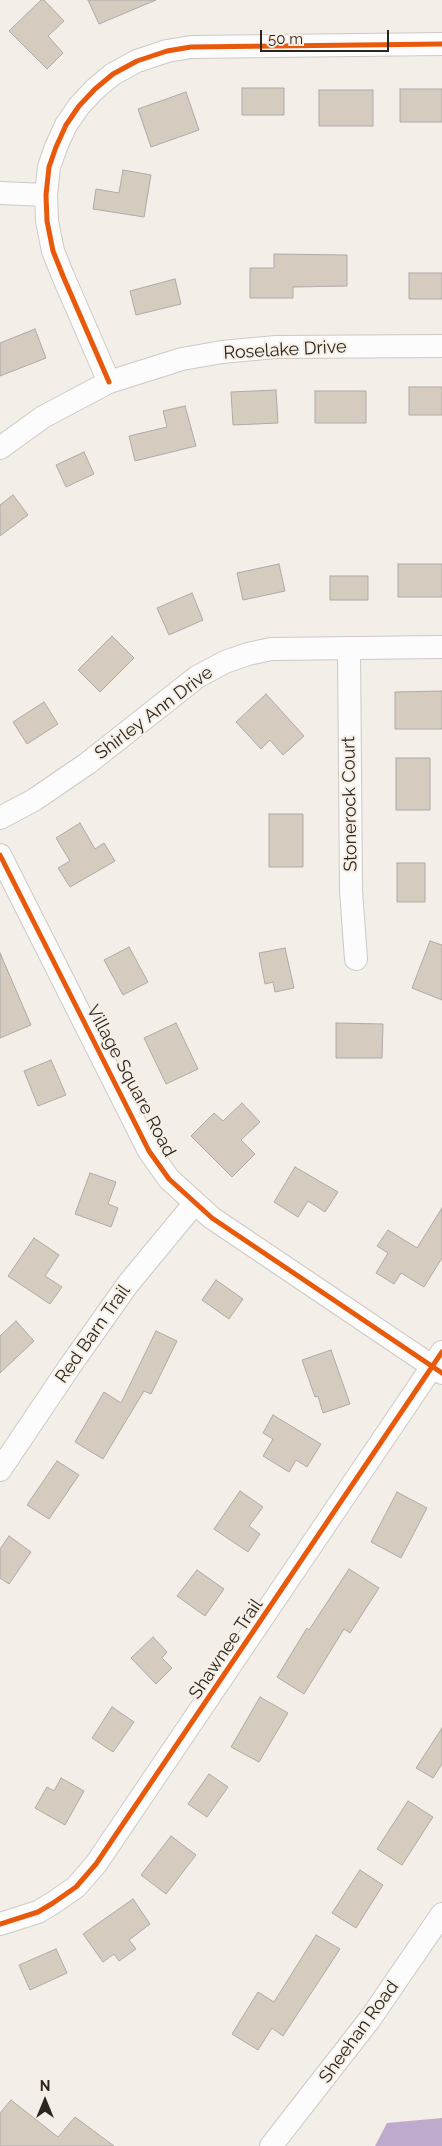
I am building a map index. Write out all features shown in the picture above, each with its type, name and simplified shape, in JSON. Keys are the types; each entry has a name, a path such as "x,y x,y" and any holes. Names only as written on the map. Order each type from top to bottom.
{"street":[{"path":"109,382 53,251 47,221 46,196 49,167 56,146 66,125 79,106 95,89 113,74 137,61 168,51 191,47 442,44"},
{"path":"0,193 46,196"},
{"name":"Roselake Drive","path":"0,448 43,418 109,382 182,359 222,352 276,347 442,346"},
{"name":"Shirley Ann Drive","path":"0,818 34,800 88,763 197,677 225,662 271,649 442,647"},
{"name":"Stonerock Court","path":"349,648 351,891 356,959"},
{"name":"Village Square Road","path":"0,855 149,1151 170,1180 194,1204 212,1218 439,1364"},
{"name":"Red Barn Trail","path":"0,1470 128,1284 194,1204"},
{"name":"Shawnee Trail","path":"0,1924 38,1912 53,1903 76,1887 96,1864 439,1364"},
{"name":"Sheehan Road","path":"271,2146 370,2019 442,1914"}],"shaded area":[{"path":"442,2118 442,2146 375,2146 387,2123"}],"building":[{"path":"41,0 44,0 64,21 48,36 63,53 47,69 9,31"},
{"path":"88,0 156,0 99,24"},
{"path":"242,88 284,88 284,115 242,115"},
{"path":"400,89 442,89 442,122 400,122"},
{"path":"319,90 373,90 373,126 319,126"},
{"path":"186,92 199,130 151,147 138,109"},
{"path":"123,170 151,175 144,217 93,209 96,189 119,193"},
{"path":"274,254 347,255 347,286 293,287 293,298 250,298 250,268 274,268"},
{"path":"409,273 442,273 442,299 409,299"},
{"path":"175,279 181,304 136,315 130,291"},
{"path":"35,329 46,358 0,376 0,343"},
{"path":"409,387 442,387 442,415 409,415"},
{"path":"276,390 278,423 233,425 231,392"},
{"path":"315,391 366,391 366,423 315,423"},
{"path":"185,406 196,446 135,461 129,436 167,427 163,411"},
{"path":"84,452 94,474 66,487 56,465"},
{"path":"13,495 28,515 0,536 0,505"},
{"path":"279,564 285,591 243,600 237,573"},
{"path":"398,564 442,564 442,597 398,597"},
{"path":"330,576 368,576 368,600 330,600"},
{"path":"192,593 203,620 169,635 157,608"},
{"path":"112,636 134,658 100,692 78,670"},
{"path":"442,691 442,729 395,729 395,692"},
{"path":"266,694 304,736 283,755 270,740 261,749 236,722"},
{"path":"44,702 58,724 27,744 13,722"},
{"path":"396,758 430,758 430,810 396,810"},
{"path":"269,814 303,814 303,867 269,867"},
{"path":"80,823 95,849 104,843 115,861 70,887 58,868 70,861 56,838"},
{"path":"397,863 425,863 425,902 397,902"},
{"path":"430,941 442,945 442,1000 412,988"},
{"path":"129,947 148,982 123,995 104,960"},
{"path":"285,948 294,988 275,992 273,982 265,984 259,953"},
{"path":"0,953 31,1025 0,1038"},
{"path":"176,1023 198,1069 166,1084 144,1038"},
{"path":"336,1023 383,1024 382,1058 336,1058"},
{"path":"51,1060 66,1095 38,1106 24,1071"},
{"path":"242,1103 260,1122 241,1140 255,1154 232,1177 191,1136 214,1113 223,1121"},
{"path":"295,1167 338,1192 325,1212 308,1201 298,1217 274,1202"},
{"path":"90,1173 116,1182 108,1204 118,1208 111,1227 75,1214"},
{"path":"442,1208 442,1258 424,1287 401,1273 394,1284 376,1273 388,1253 377,1246 388,1230 417,1248"},
{"path":"34,1238 59,1255 45,1276 62,1287 50,1304 8,1276"},
{"path":"216,1280 243,1299 229,1319 202,1300"},
{"path":"16,1321 34,1341 0,1373 0,1336"},
{"path":"156,1331 177,1341 151,1394 144,1391 103,1459 75,1442 104,1392 121,1403"},
{"path":"331,1350 350,1404 323,1413 318,1396 315,1397 302,1360"},
{"path":"273,1415 321,1444 307,1467 296,1460 289,1472 263,1456 273,1439 263,1433"},
{"path":"57,1461 79,1475 49,1519 27,1505"},
{"path":"240,1491 263,1507 249,1526 260,1534 248,1552 214,1529"},
{"path":"397,1492 427,1508 401,1558 371,1542"},
{"path":"9,1536 31,1552 9,1584 0,1578 0,1549"},
{"path":"349,1569 379,1588 350,1633 344,1629 304,1694 277,1677 307,1628 309,1630"},
{"path":"197,1570 224,1589 205,1616 177,1596"},
{"path":"153,1637 167,1652 162,1658 172,1668 156,1684 131,1658"},
{"path":"260,1697 288,1713 259,1762 231,1747"},
{"path":"112,1707 134,1722 113,1752 92,1738"},
{"path":"442,1728 442,1764 433,1778 416,1768"},
{"path":"209,1774 228,1787 207,1817 188,1804"},
{"path":"61,1778 84,1791 65,1825 35,1808 47,1787 54,1791"},
{"path":"408,1801 433,1817 402,1865 377,1849"},
{"path":"171,1836 196,1855 166,1894 141,1875"},
{"path":"360,1870 383,1885 356,1928 332,1913"},
{"path":"133,1899 150,1924 129,1940 136,1949 119,1961 114,1954 103,1962 83,1934"},
{"path":"316,1935 340,1949 283,2036 272,2028 258,2050 232,2034 258,1992 274,2002"},
{"path":"56,1949 67,1973 30,1990 19,1965"},
{"path":"11,2100 58,2137 75,2117 114,2146 0,2146 0,2113"}],"cycle path":[{"path":"109,382 53,251 47,221 46,195 49,167 56,147 66,125 79,106 95,89 113,74 137,61 167,51 191,47 442,44"},
{"path":"0,855 149,1151 169,1179 212,1218 442,1373"},
{"path":"0,1924 38,1912 53,1903 76,1887 96,1864 442,1352"}]}
